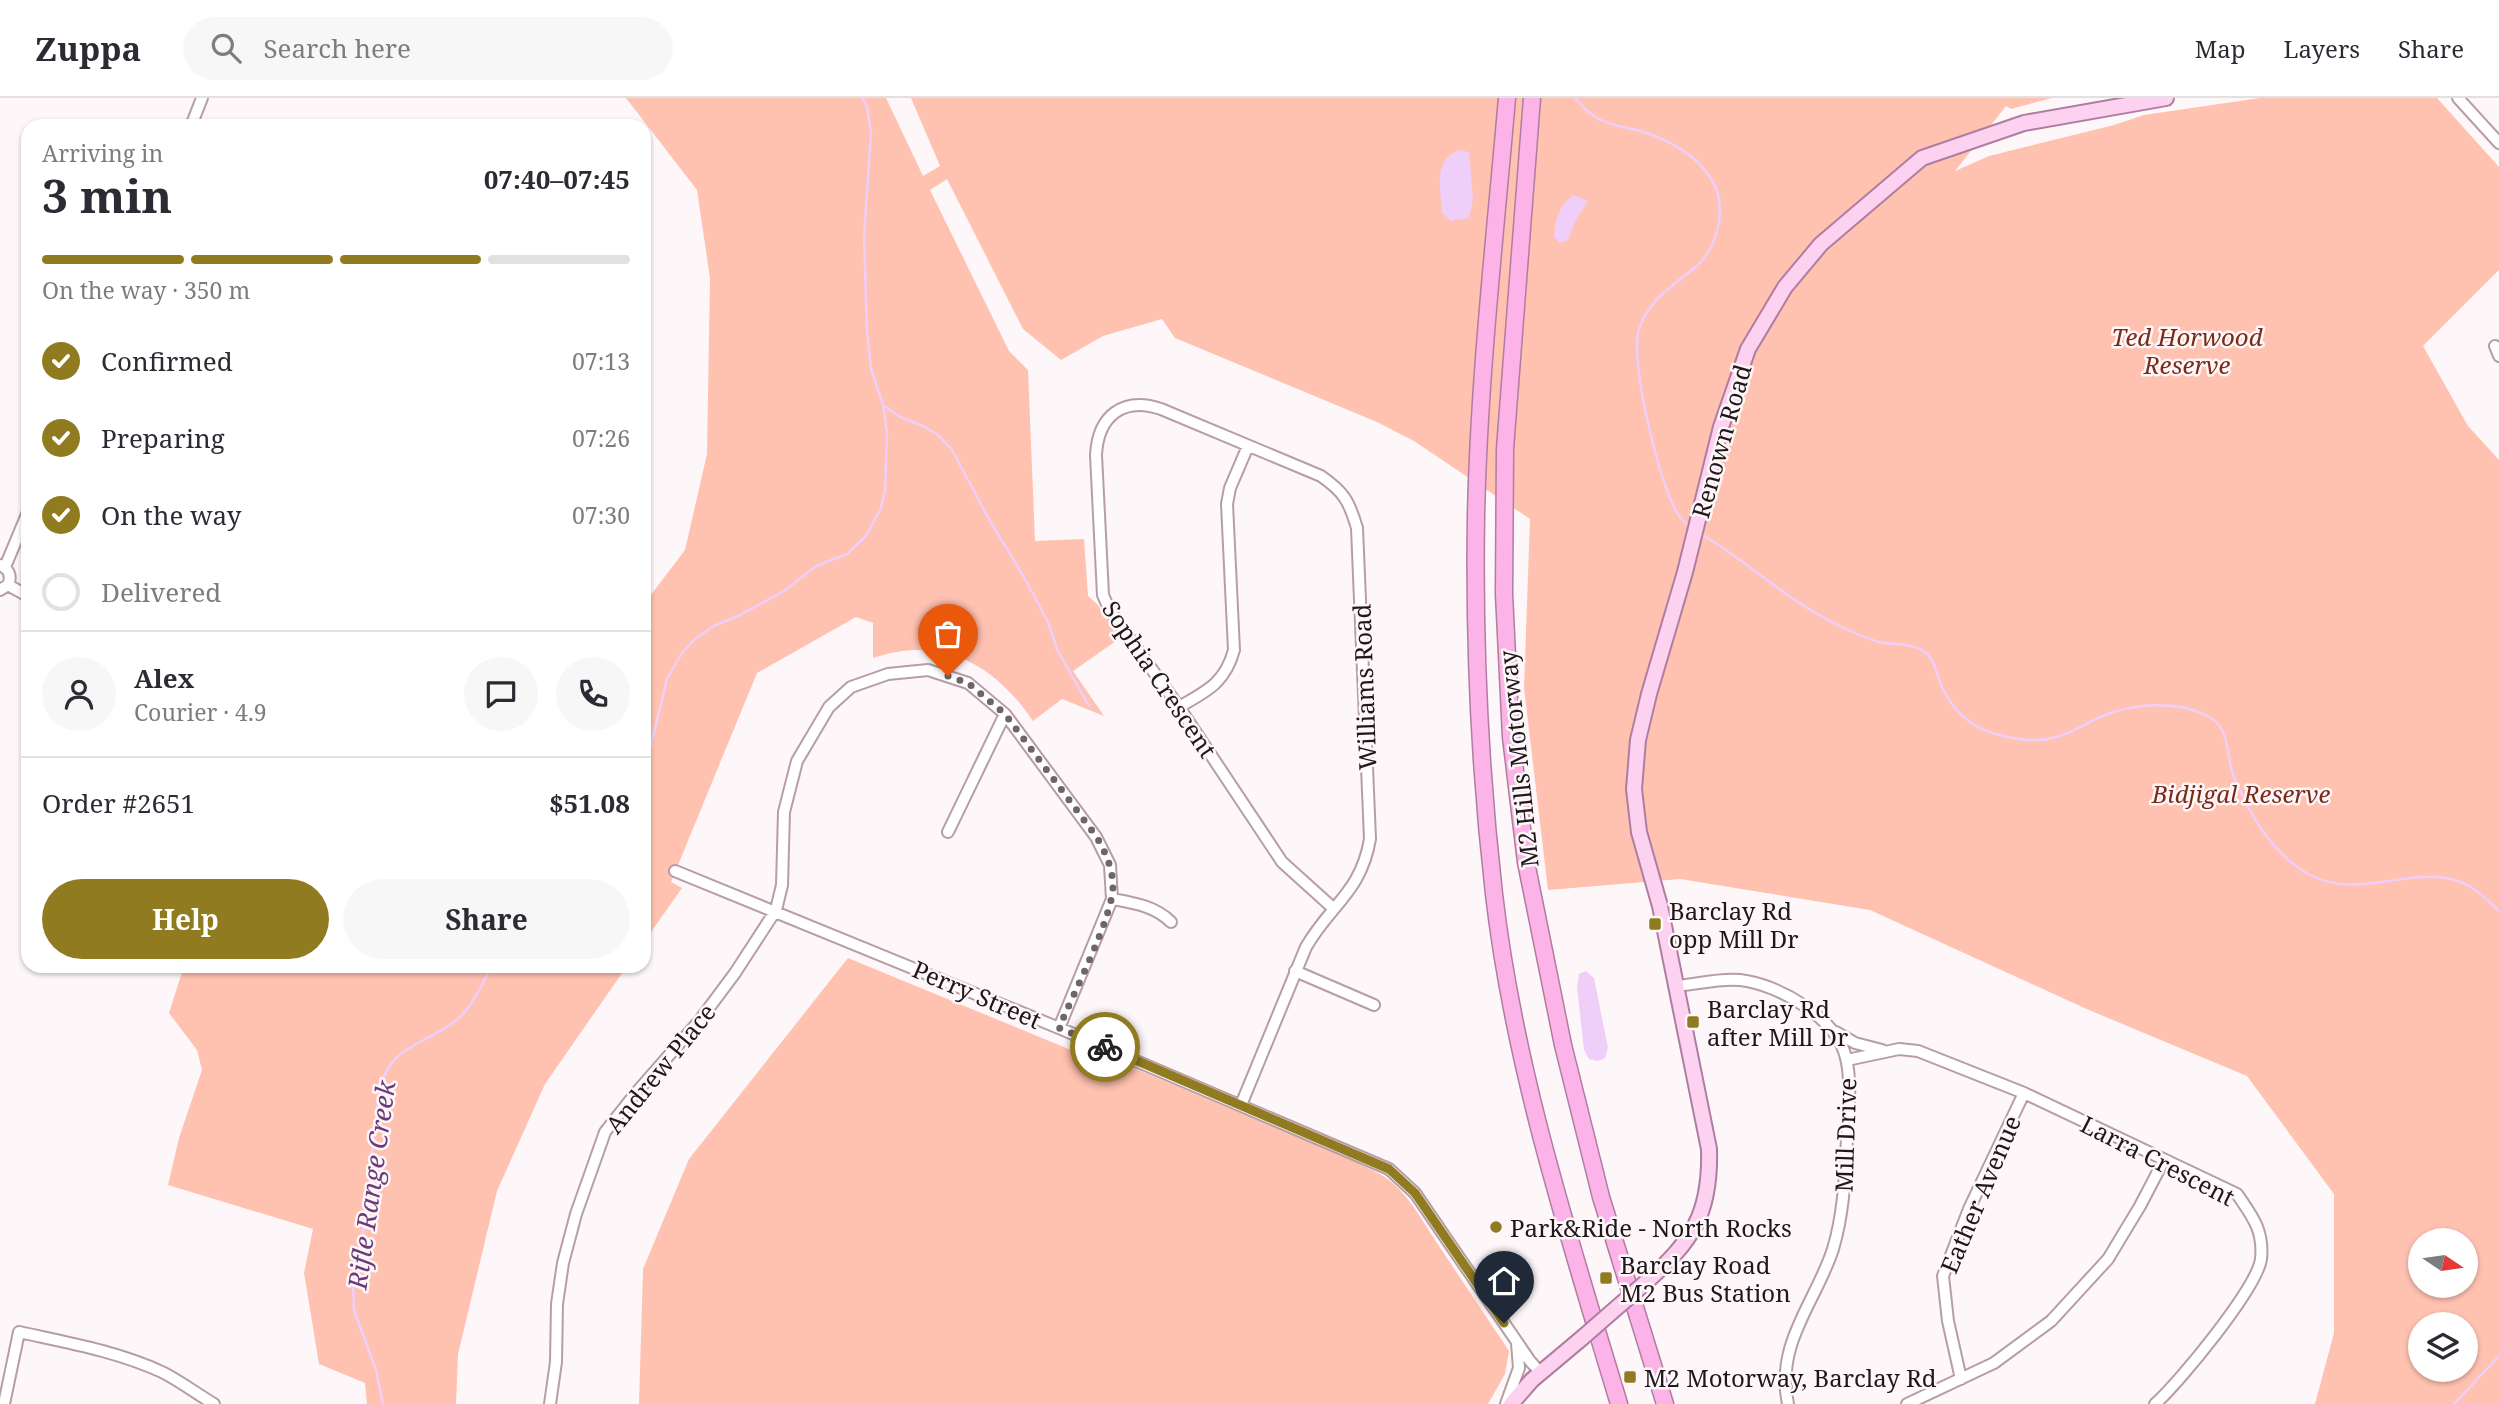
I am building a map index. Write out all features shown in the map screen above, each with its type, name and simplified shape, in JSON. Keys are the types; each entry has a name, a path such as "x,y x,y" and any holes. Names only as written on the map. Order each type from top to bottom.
{"highway":[{"name":"M2 Hills Motorway","path":"1507,98 1487,332 1476,517 1478,662 1494,895 1524,1067 1546,1157 1619,1404"},
{"name":"M2 Hills Motorway","path":"1532,98 1510,386 1503,531 1508,695 1517,795 1526,862 1563,1045 1601,1197 1665,1404"}],"main road":[{"name":"Renown Road","path":"1509,1404 1675,1256 1692,1234 1703,1209 1709,1179 1709,1149 1677,986 1639,832 1634,789 1638,740 1685,572 1721,427 1748,349 1785,287 1821,244 1922,158 2024,123 2166,98"}],"street":[{"path":"194,119 202,98"},
{"path":"2458,98 2499,143"},
{"name":"Williams Road","path":"1113,414 1130,404 1147,404 1321,476 1339,488 1350,505 1357,528 1370,839 1366,860 1349,893 1318,926 1295,971 1241,1105"},
{"name":"Sophia Crescent","path":"1113,414 1101,427 1096,455 1103,595 1121,628 1179,707 1282,862 1333,908"},
{"path":"1179,707 1222,679 1232,658 1234,650 1227,504 1230,488 1248,446"},
{"path":"21,527 2,566 9,573 4,587 21,593"},
{"path":"776,911 782,886 784,812 797,761 829,707 851,687 888,674 928,670 968,683 1005,714 1096,836 1110,865 1112,900 1059,1028"},
{"path":"948,832 1005,714"},
{"name":"Perry Street","path":"675,871 1059,1028 1374,1161 1399,1176 1415,1193 1516,1341 1541,1373"},
{"path":"1112,900 1157,910 1171,922"},
{"name":"Andrew Place","path":"550,1404 556,1362 556,1304 563,1263 576,1214 605,1132 700,1020 736,973 776,911"},
{"path":"1295,971 1374,1004"},
{"name":"Mill Drive","path":"1677,986 1727,979 1753,982 1780,992 1806,1008 1833,1030 1847,1060 1846,1171 1841,1217 1825,1269 1793,1335 1786,1366 1788,1404"},
{"path":"1833,1030 1855,1043 1886,1051"},
{"name":"Larra Crescent","path":"1847,1060 1886,1051 1918,1051 2024,1093 2237,1194 2258,1225 2261,1261 2214,1337 2170,1391 2155,1404"},
{"name":"Eather Avenue","path":"1961,1379 1948,1321 1942,1276 1969,1209 2024,1093"},
{"path":"1907,1404 1994,1363 2051,1321 2108,1259 2164,1160"},
{"path":"4,1404 19,1332 127,1357 165,1374 214,1404"},
{"path":"1509,1404 1519,1368 1516,1341"}],"green space":[{"name":"Bidjigal Reserve","path":"626,98 886,98 923,176 940,166 911,98 2052,98 2011,109 2006,106 1955,171 1989,156 2144,115 2260,98 2437,98 2499,167 2499,270 2423,346 2468,426 2499,460 2499,1404 2315,1404 2334,1333 2334,1194 2247,1076 2089,1010 1870,910 1680,879 1548,890 1524,688 1530,519 1414,441 1377,422 1175,338 1162,319 1103,336 1061,360 1023,329 947,179 930,190 1009,351 1028,370 1035,541 1084,539 1088,596 1098,605 1119,639 1073,671 1104,716 1062,699 1033,721 1001,683 964,659 921,650 873,658 873,623 856,617 757,673 671,882 682,888 651,932 651,595 685,550 707,454 710,278 697,190 651,130 651,119 642,119"},
{"path":"848,958 1088,1057 1091,1050 1341,1155 1386,1178 1399,1189 1416,1211 1509,1351 1505,1374 1488,1404 639,1404 643,1269 689,1159"},
{"path":"182,973 622,973 545,1084 497,1191 458,1354 456,1404 367,1404 365,1383 319,1364 304,1273 313,1229 168,1185 179,1138 202,1070 197,1050 169,1013"}],"shaded area":[{"path":"1460,150 1469,152 1473,199 1469,218 1451,221 1442,213 1440,177 1445,161"},
{"path":"1573,195 1588,201 1568,240 1560,243 1554,237 1557,219 1561,208"},
{"path":"1586,971 1594,978 1608,1048 1605,1058 1598,1061 1589,1059 1584,1050 1577,987 1579,974"}],"waterway":[{"name":"Rifle Range Creek","path":"651,745 667,679 682,653 695,639 714,626 784,591 816,566 847,554 866,536 881,508 885,491 887,432 883,405 871,369 867,331 864,235 871,133 867,106 862,98"},
{"path":"1575,98 1595,117 1652,135 1686,152 1704,169 1717,191 1719,220 1710,249 1698,265 1665,291 1651,306 1640,326 1637,341 1641,389 1660,470 1674,507 1690,527"},
{"path":"883,405 902,418 938,435 952,450 1024,577 1048,622 1057,649 1089,706"},
{"path":"1699,533 1805,607 1835,623 1879,642 1909,646 1925,652 1933,663 1941,685 1960,714 1981,729 2012,738 2045,739 2065,734 2113,712 2140,706 2183,707 2196,711 2216,721 2221,728 2227,743 2231,769 2247,805 2264,833 2297,867 2329,882 2347,885 2423,877 2461,882 2499,911"},
{"name":"Rifle Range Creek","path":"383,1404 376,1370 354,1310 353,1285 363,1234 379,1090 392,1062 464,1013 488,973"},
{"path":"2454,1404 2499,1356"}],"way so far":[{"path":"948,676 968,683 1005,714 1096,836 1110,865 1112,900 1059,1028 1105,1047"}],"place":[{"name":"Barclay Rd opp Mill Dr","path":"1655,924"},
{"name":"Barclay Rd after Mill Dr","path":"1693,1022"},
{"name":"Park&Ride - North Rocks","path":"1496,1227"},
{"name":"Barclay Road M2 Bus Station","path":"1606,1278"},
{"name":"M2 Motorway, Barclay Rd","path":"1630,1377"}],"route":[{"path":"1105,1047 1389,1169 1415,1193 1504,1323"}],"park label":[{"name":"Ted Horwood Reserve","path":"2187,350"}]}
